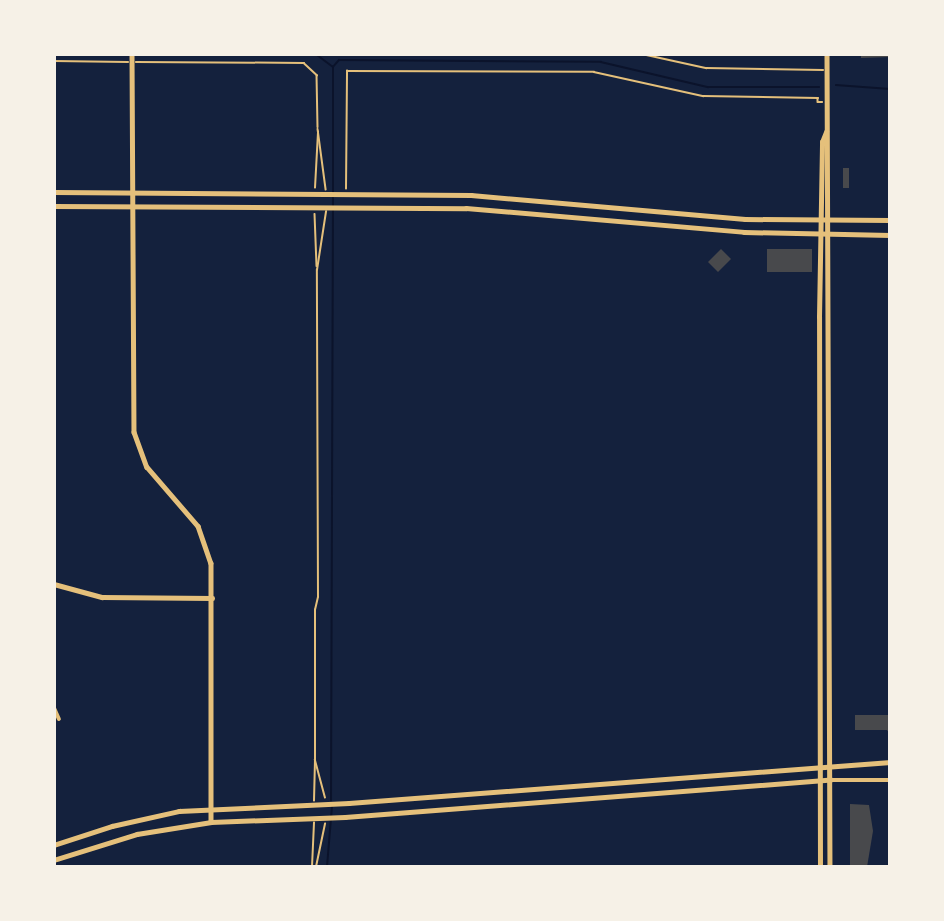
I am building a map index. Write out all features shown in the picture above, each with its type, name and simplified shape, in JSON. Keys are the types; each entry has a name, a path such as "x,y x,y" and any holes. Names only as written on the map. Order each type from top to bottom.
{"main road":[{"path":"827,54 826,132 830,220 831,416 830,867"},
{"path":"132,58 132,398 136,443 147,467 198,526 211,563 212,822"},
{"path":"820,867 822,488 819,317 822,142 826,132"},
{"path":"54,192 471,195 745,219 890,220"},
{"path":"219,193 219,207"},
{"path":"392,194 392,208"},
{"path":"466,208 471,195"},
{"path":"567,216 569,202"},
{"path":"54,206 466,208 744,232 890,235"},
{"path":"656,224 657,212"},
{"path":"744,232 745,219"},
{"path":"819,317 830,320"},
{"path":"821,416 831,416"},
{"path":"822,488 830,488"},
{"path":"821,577 830,577"},
{"path":"54,584 102,597 212,598"},
{"path":"820,657 830,657"},
{"path":"54,845 134,820 212,808 349,803 890,762"},
{"path":"54,860 137,834 212,822 345,817 831,780 890,780"},
{"path":"134,820 137,834"},
{"path":"68,841 73,853"}],"street":[{"path":"54,708 59,719"}],"path":[{"path":"642,54 705,68 827,70"},
{"path":"54,61 132,58 304,63 315,71 318,80 317,193"},
{"path":"345,193 347,71 594,72 703,96 818,98 818,102 827,101"},
{"path":"318,129 326,195"},
{"path":"317,270 326,204"},
{"path":"315,212 317,270 316,805"},
{"path":"315,760 325,808"},
{"path":"316,867 325,817"},
{"path":"312,867 316,829 313,819"}],"building":[{"path":"861,54 890,54 890,57 861,58"},
{"path":"843,168 849,168 849,188 843,188"},
{"path":"721,249 731,259 718,272 708,262"},
{"path":"767,249 812,249 812,272 767,272"},
{"path":"855,715 890,715 890,734 887,730 855,730"},
{"path":"850,804 869,805 873,831 867,867 850,867"}],"waterway":[{"path":"316,54 332,66"},
{"path":"333,192 333,67 339,60 601,62 708,87 819,87"},
{"path":"836,85 890,89"},
{"path":"331,801 333,197"},
{"path":"327,867 332,806"}]}
